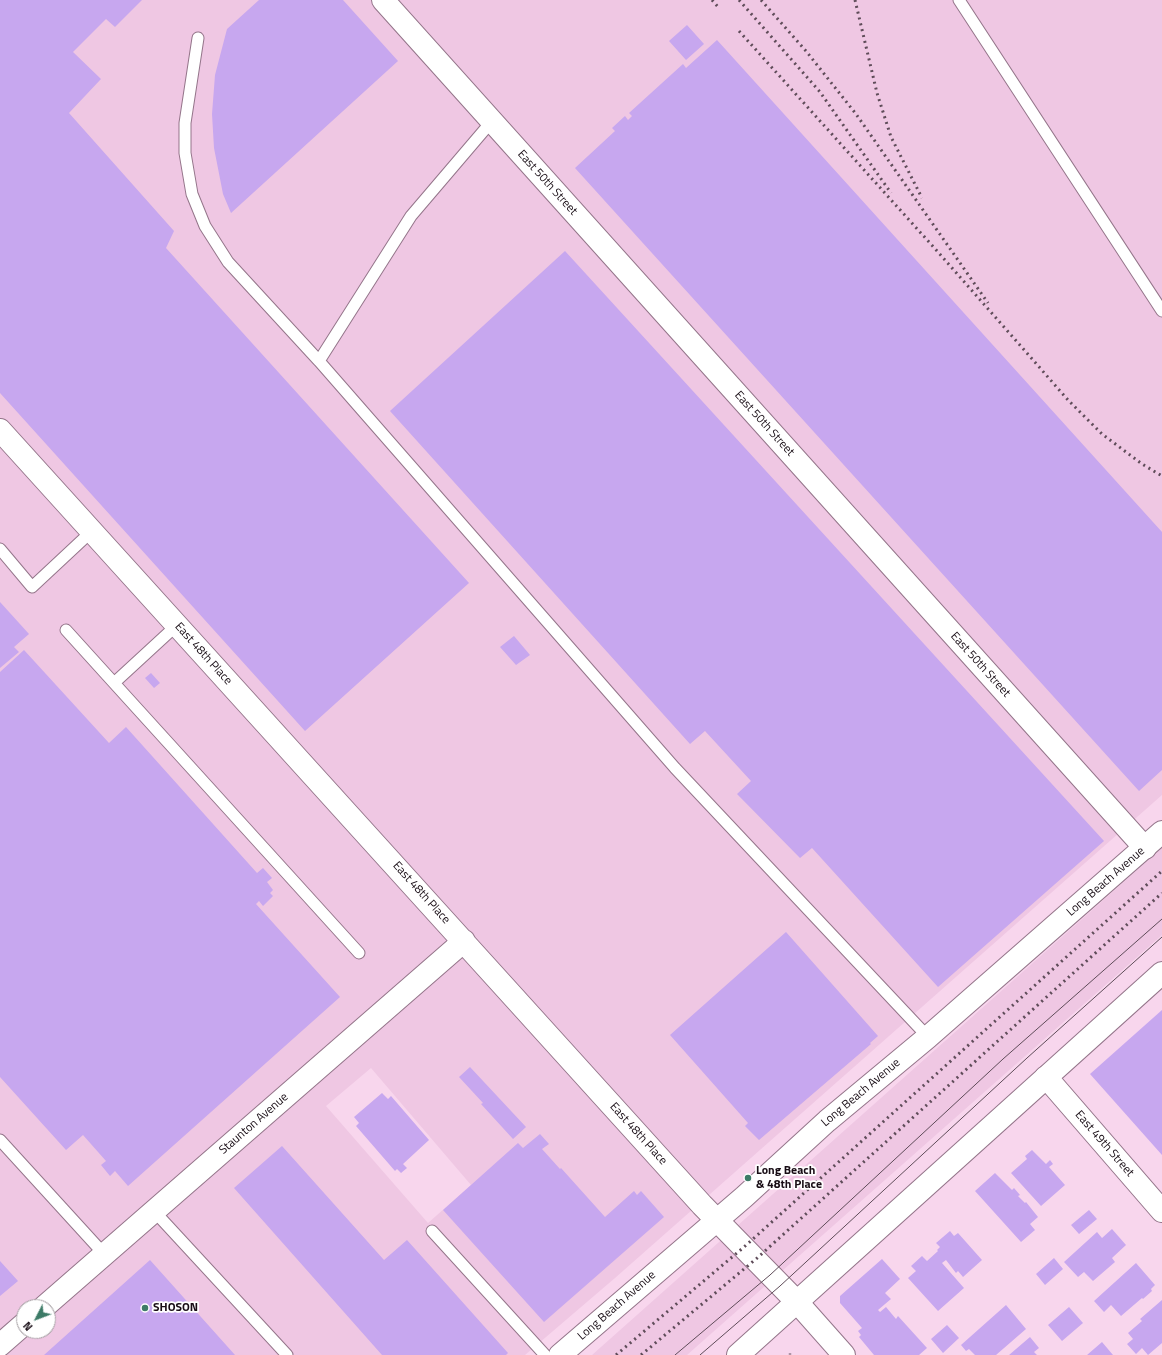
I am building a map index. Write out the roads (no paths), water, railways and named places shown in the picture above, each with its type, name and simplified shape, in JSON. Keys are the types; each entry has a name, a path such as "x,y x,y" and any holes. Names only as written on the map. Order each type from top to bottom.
{"street":[{"name":"East 50th Street","path":"383,0 1145,848"},
{"name":"East 48th Place","path":"0,430 702,1205 797,1302 844,1355"},
{"name":"Long Beach Avenue","path":"560,1355 718,1220 826,1121 928,1037 1162,832"},
{"name":"Staunton Avenue","path":"53,1299 464,941"},
{"path":"738,1355 766,1332 797,1302 1162,974"},
{"name":"East 49th Street","path":"1046,1077 1162,1211"},
{"path":"0,1345 16,1331"}],"lane":[{"path":"959,0 1162,311"},
{"path":"198,38 185,123 185,154 192,194 205,226 228,262 319,361 675,768 928,1037"},
{"path":"319,361 411,216 492,121"},
{"path":"0,549 32,586 92,531"},
{"path":"114,682 177,625"},
{"path":"66,630 359,953"},
{"path":"0,1140 104,1254"},
{"path":"154,1211 287,1355"},
{"path":"432,1231 545,1355"}],"tram line":[{"path":"675,1355 770,1275 1003,1059 1162,919"},
{"path":"700,1355 780,1286 1027,1058 1162,937"}],"railway":[{"path":"712,0 718,7"},
{"path":"739,0 820,92 891,193"},
{"path":"761,0 806,51 856,114 988,303"},
{"path":"855,0 877,93 891,137 922,198"},
{"path":"739,31 938,252 1069,401 1102,434 1142,464 1162,476"},
{"path":"616,1355 744,1247 1162,871"},
{"path":"641,1355 756,1259 1162,893"}],"place":[{"name":"Long Beach & 48th Place","path":"748,1178"},
{"name":"SHOSON","path":"145,1308"}]}
